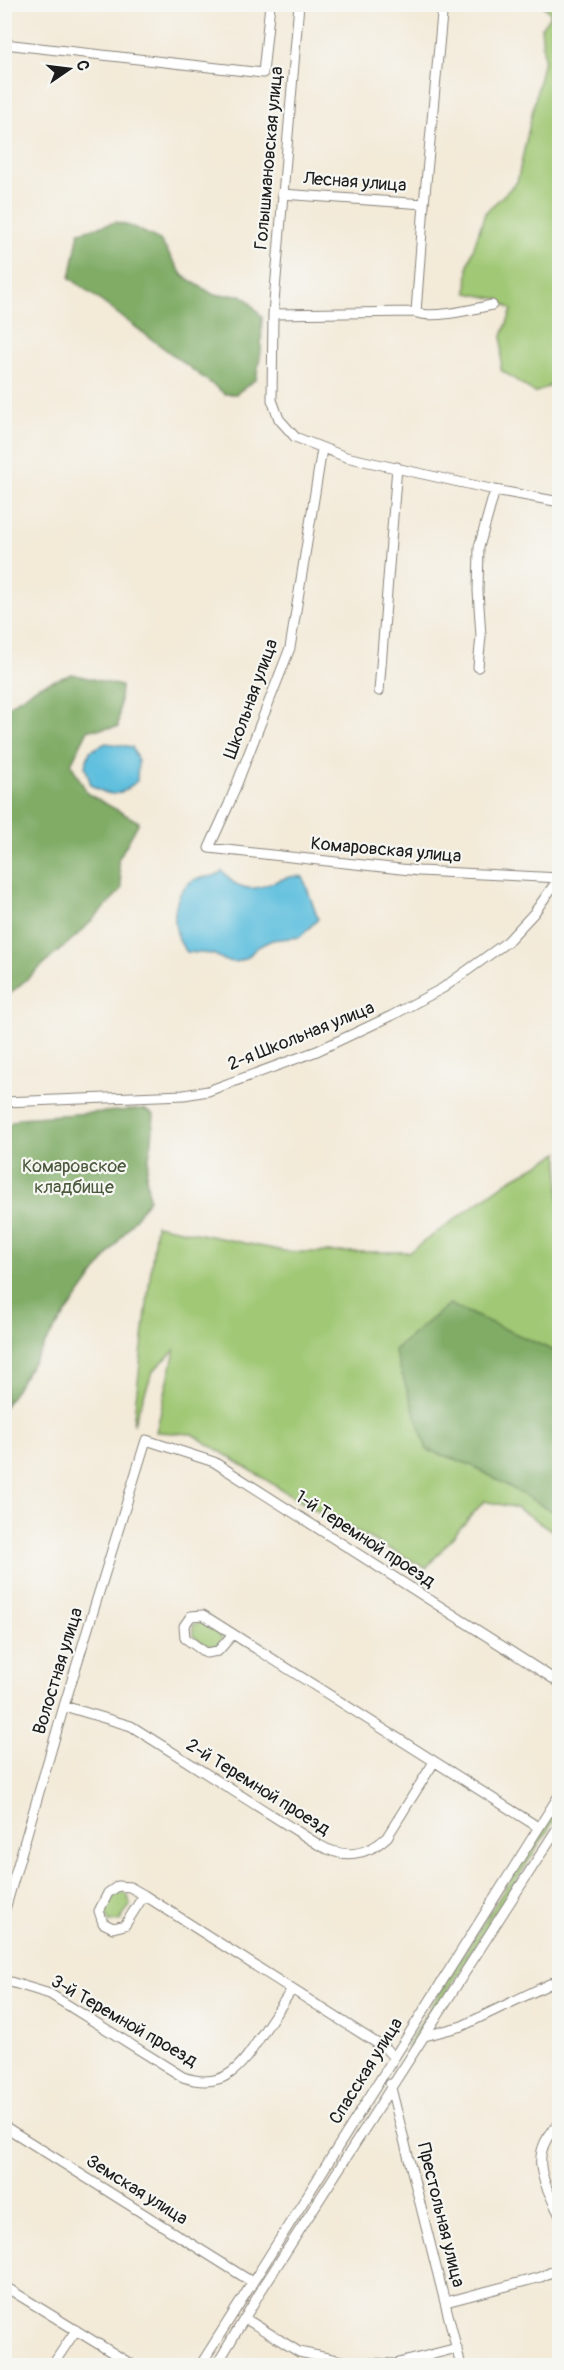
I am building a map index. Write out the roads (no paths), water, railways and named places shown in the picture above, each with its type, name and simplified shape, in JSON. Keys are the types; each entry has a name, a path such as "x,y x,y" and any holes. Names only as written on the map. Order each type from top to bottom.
{"street":[{"path":"4,44 263,73 270,4"},
{"name":"Голышмановская улица","path":"299,4 273,314 272,400 279,419 295,437 322,449"},
{"path":"424,204 443,4"},
{"name":"Лесная улица","path":"282,194 424,204 416,312"},
{"path":"273,314 416,312 421,315 460,312 492,305"},
{"path":"322,449 346,457 560,502"},
{"name":"Школьная улица","path":"209,848 229,804 290,648 322,449"},
{"path":"379,691 397,467"},
{"path":"478,667 481,636 478,591 479,548 495,490"},
{"name":"Комаровская улица","path":"209,848 419,872 559,878"},
{"name":"2-я Школьная улица","path":"4,1102 184,1095 208,1091 317,1050 391,1016 443,988 498,949 534,913 559,878"},
{"name":"1-й Теремной проезд","path":"146,1440 214,1462 560,1683"},
{"name":"Волостная улица","path":"4,1913 64,1706 146,1440"},
{"path":"233,1634 218,1651 206,1653 185,1638 184,1626 191,1616 203,1614 538,1827"},
{"name":"2-й Теремной проезд","path":"64,1706 131,1726 320,1845 345,1854 364,1852 387,1837 434,1762"},
{"name":"Спасская улица","path":"200,2366 560,1794"},
{"name":"Спасская улица","path":"216,2366 262,2289 560,1824"},
{"path":"144,1895 125,1925 113,1928 103,1923 99,1911 112,1888 124,1885 144,1895 386,2049 393,2057"},
{"path":"425,2036 462,2026 560,1979"},
{"name":"3-й Теремной проезд","path":"4,1980 50,1994 183,2077 200,2081 218,2079 240,2066 292,1989"},
{"path":"382,2077 392,2086"},
{"name":"Престольная улица","path":"392,2086 462,2366"},
{"path":"560,2123 546,2138 540,2157 542,2176 560,2216"},
{"name":"Земская улица","path":"4,2126 252,2282"},
{"path":"446,2302 541,2277 560,2268"},
{"path":"4,2286 134,2366"},
{"path":"246,2319 299,2352 346,2362 395,2364 457,2348"},
{"path":"52,2366 76,2330"}],"water":[{"path":"106,743 132,747 138,761 137,781 120,793 110,794 91,785 85,766 90,751"},
{"path":"222,871 234,883 245,888 261,887 294,876 303,877 318,919 300,937 272,940 256,948 248,957 236,962 226,961 213,954 187,952 181,945 175,925 176,905 180,895 192,881 215,876"}],"park label":[{"name":"Комаровское кладбище","path":"74,1176"}]}
